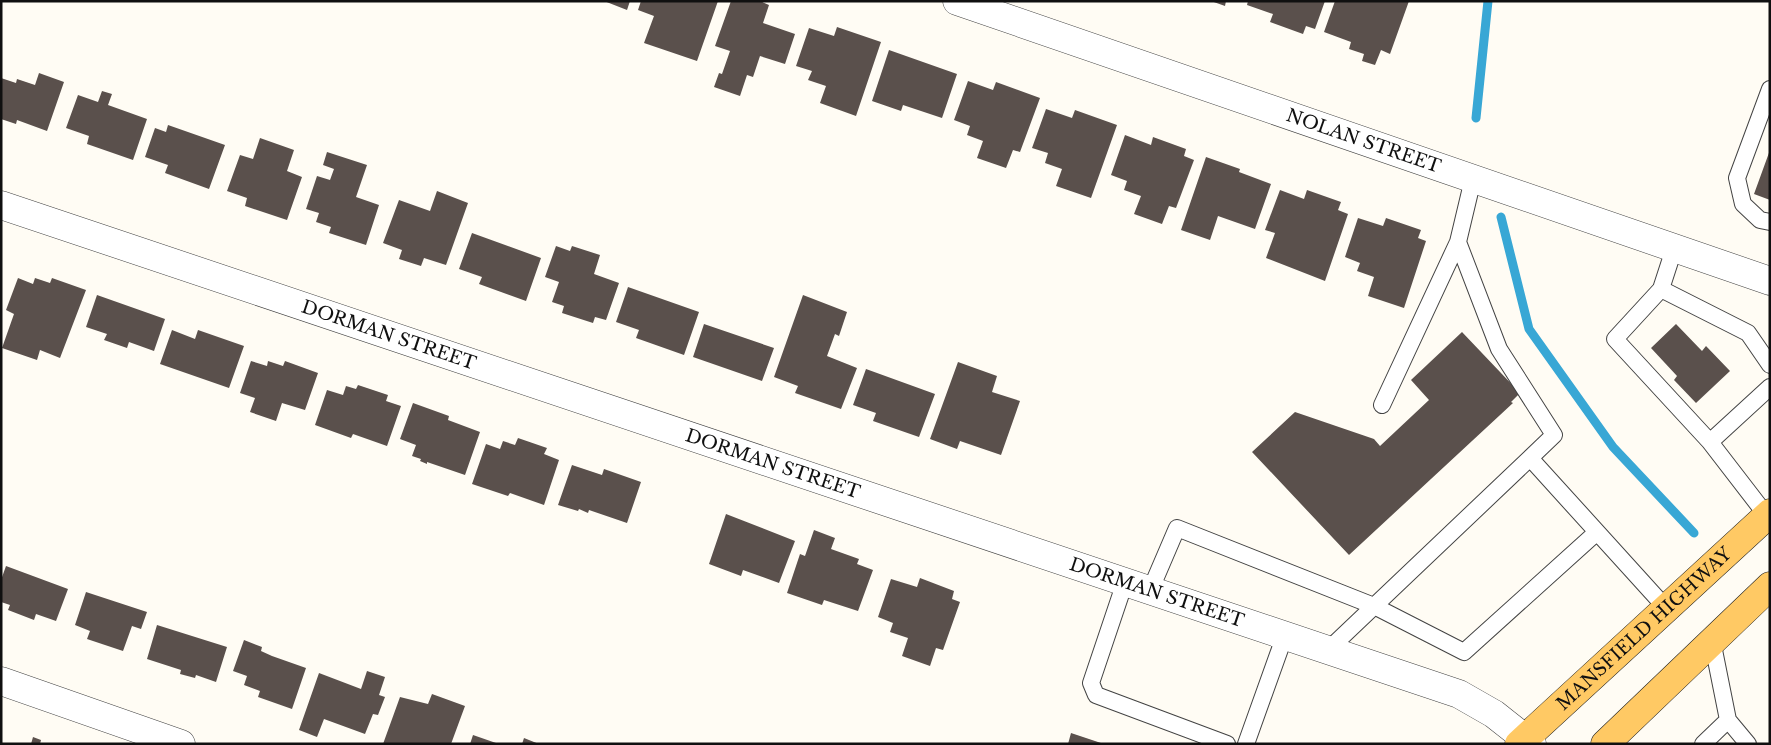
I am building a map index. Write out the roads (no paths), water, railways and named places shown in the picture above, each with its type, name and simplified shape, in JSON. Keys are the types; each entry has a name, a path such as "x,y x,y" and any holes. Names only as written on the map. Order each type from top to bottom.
{"main road":[{"name":"MANSFIELD HIGHWAY","path":"1526,742 1666,608 1768,514"},
{"path":"1605,744 1770,586"}],"street":[{"name":"NOLAN STREET","path":"957,1 1770,281"},
{"name":"DORMAN STREET","path":"1,205 1459,694 1494,714 1526,742"},
{"path":"1,682 181,744"}],"lane":[{"path":"1770,89 1737,178 1743,204 1760,220 1770,222"},
{"path":"1382,405 1458,242 1473,179"},
{"path":"1328,650 1554,435 1499,349 1458,242"},
{"path":"1674,249 1661,289 1615,339 1710,442 1768,514"},
{"path":"1661,289 1748,333 1770,365"},
{"path":"1710,442 1770,387"},
{"path":"1530,458 1666,608"},
{"path":"1150,590 1177,528 1374,606 1464,652 1597,532"},
{"path":"1125,582 1091,683 1096,694 1227,744"},
{"path":"1246,744 1285,636"},
{"path":"1712,640 1728,720 1748,744"},
{"path":"1703,744 1728,720"}],"waterway":[{"path":"1476,118 1488,1"},
{"path":"1501,217 1529,329 1613,447 1694,533"}]}
